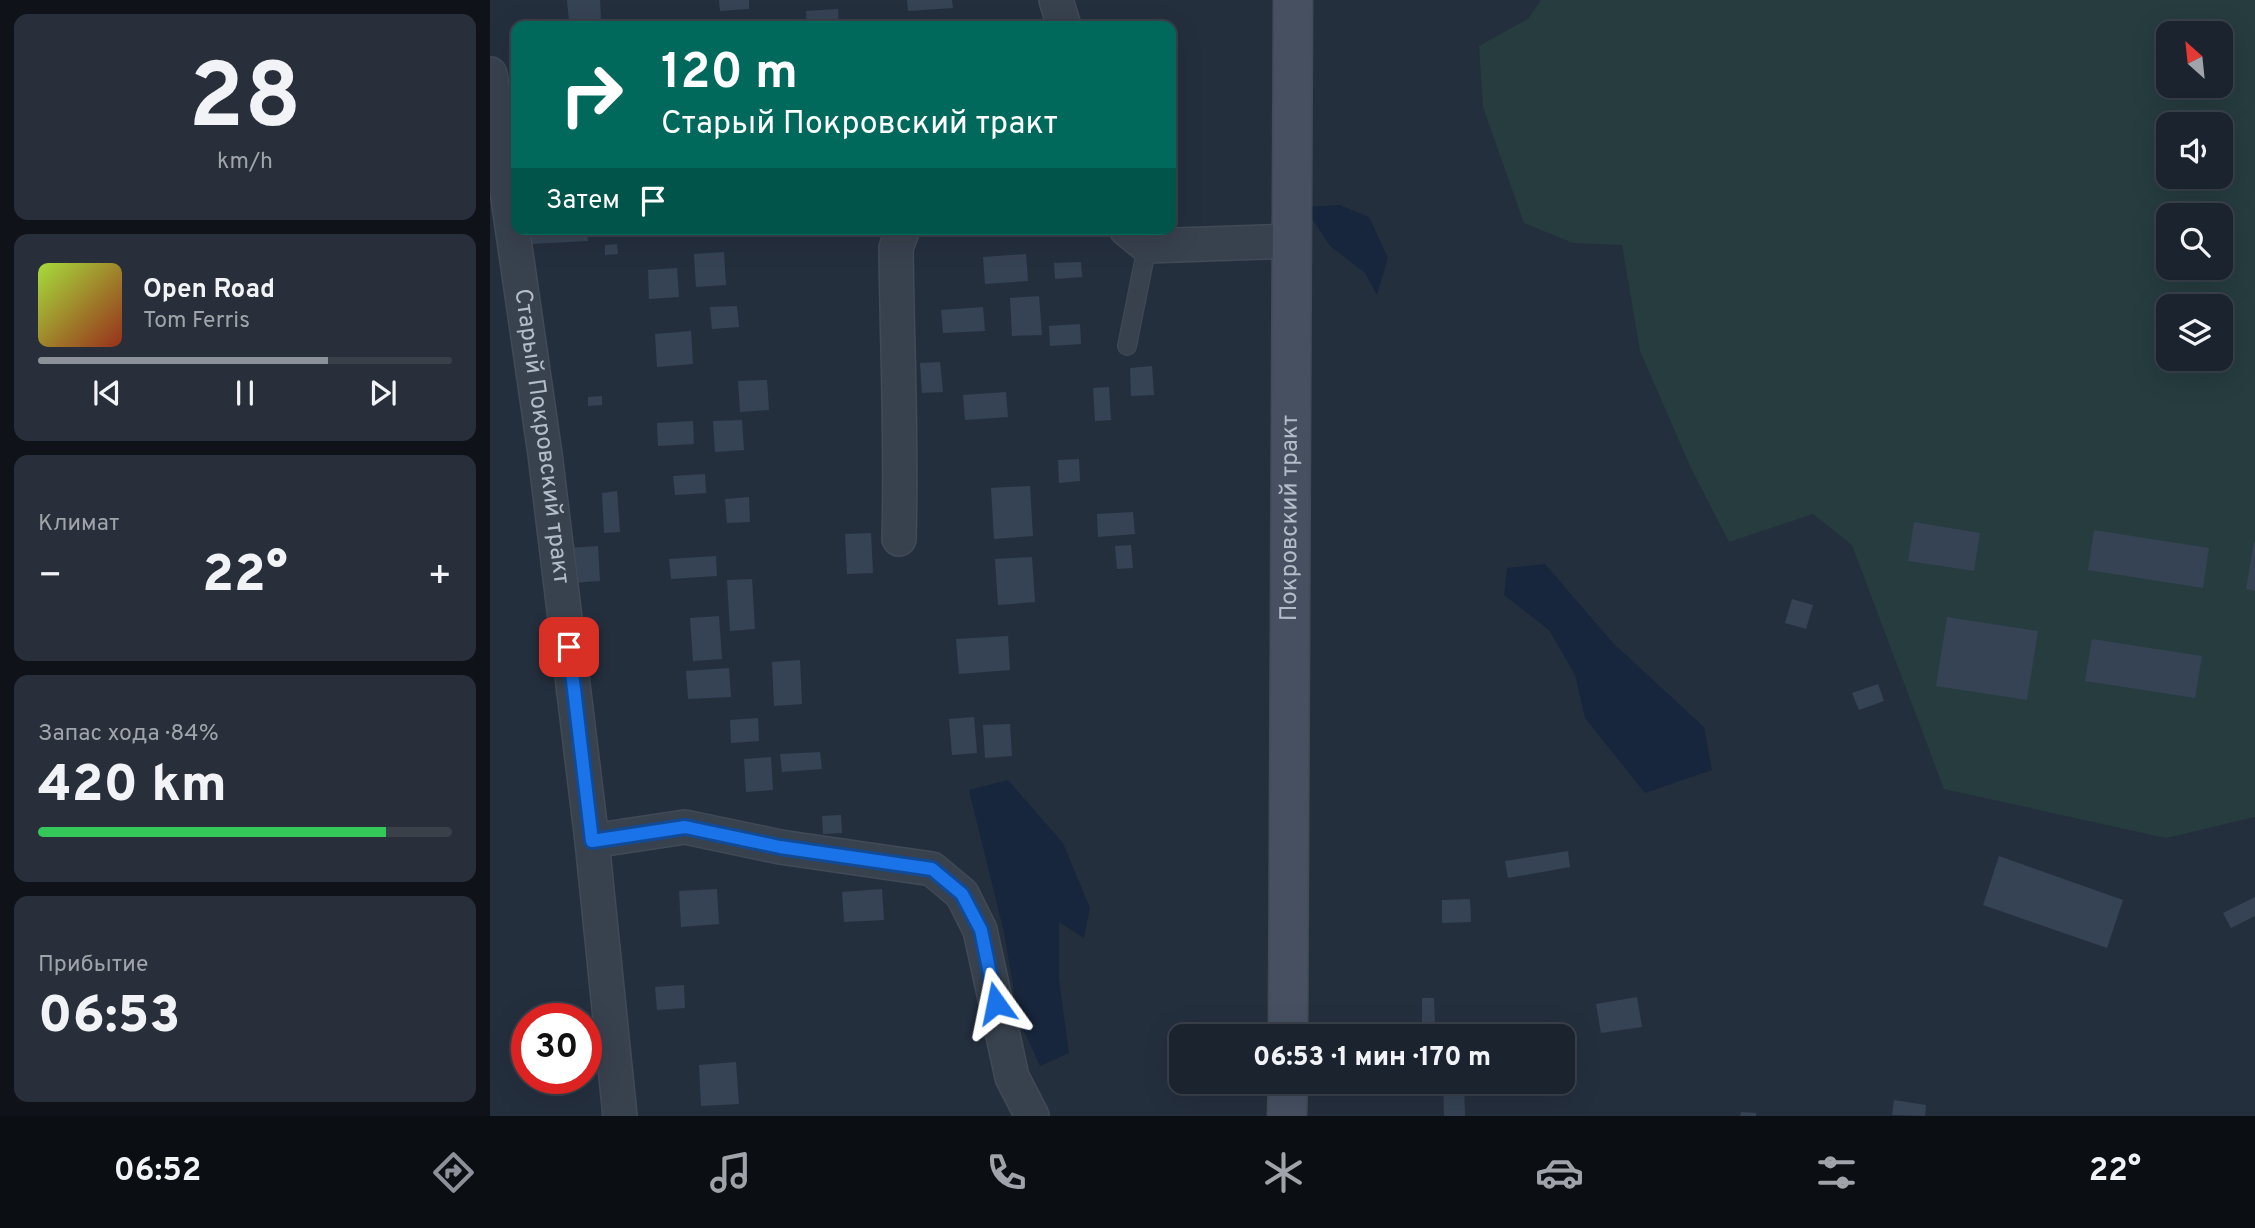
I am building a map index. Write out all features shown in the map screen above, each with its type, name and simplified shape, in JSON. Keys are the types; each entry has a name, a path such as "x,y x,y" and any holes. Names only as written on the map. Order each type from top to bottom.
{"main road":[{"name":"Покровский тракт","path":"1288,1024 1293,0"},
{"path":"1287,1116 1288,1094"}],"street":[{"path":"1056,0 1062,21"},
{"name":"Старый Покровский тракт","path":"490,74 511,219"},
{"name":"Старый Покровский тракт","path":"513,235 545,454 592,841 620,1116"},
{"path":"899,539 902,464 897,393 896,248 901,235"},
{"path":"1137,238 1292,241"},
{"path":"592,841 685,827 780,847 932,869 962,894 981,930 1012,1077 1031,1116"}],"lane":[{"path":"1127,346 1137,238"}],"green space":[{"path":"1541,0 2255,0 2255,817 2166,838 1944,789 1852,545 1813,514 1729,542 1691,468 1640,351 1622,245 1573,243 1524,223 1483,107 1479,46 1528,19"}],"water":[{"path":"1340,205 1369,217 1388,258 1377,295 1365,273 1330,246 1304,207"},
{"path":"1545,564 1613,643 1704,727 1712,770 1645,793 1585,718 1575,675 1549,630 1504,595 1507,568"},
{"path":"1008,780 1063,843 1090,908 1084,938 1059,922 1059,979 1069,1053 1040,1066 1019,1020 1004,933 969,790"}],"building":[{"path":"567,0 600,0 601,21 569,21"},
{"path":"719,0 749,0 749,9 720,11"},
{"path":"907,0 952,0 953,8 908,11"},
{"path":"838,9 839,21 807,21 806,11"},
{"path":"531,235 588,235 588,241 532,244"},
{"path":"617,244 618,254 605,255 605,245"},
{"path":"724,252 726,285 696,287 694,254"},
{"path":"1026,254 1028,281 985,284 983,257"},
{"path":"1081,262 1082,277 1055,279 1054,263"},
{"path":"677,268 679,297 649,299 648,270"},
{"path":"1039,296 1042,335 1012,336 1010,298"},
{"path":"737,306 739,327 712,329 710,307"},
{"path":"983,307 985,331 943,333 941,310"},
{"path":"1080,324 1081,344 1050,346 1049,326"},
{"path":"691,331 693,364 657,367 655,334"},
{"path":"940,362 943,392 922,393 920,363"},
{"path":"1152,366 1154,395 1131,396 1130,368"},
{"path":"767,380 769,410 740,412 738,381"},
{"path":"1109,387 1111,420 1095,421 1093,388"},
{"path":"1006,392 1008,417 965,420 963,395"},
{"path":"602,396 602,405 588,406 588,397"},
{"path":"742,420 744,450 715,452 713,421"},
{"path":"693,421 694,444 658,446 657,423"},
{"path":"1079,459 1080,481 1059,483 1058,460"},
{"path":"705,474 706,493 675,495 673,476"},
{"path":"1030,486 1033,536 994,539 991,488"},
{"path":"617,491 620,532 604,533 602,493"},
{"path":"749,497 750,522 727,523 725,499"},
{"path":"1133,512 1135,534 1098,537 1097,514"},
{"path":"1914,522 1980,533 1974,571 1908,561"},
{"path":"2094,530 2209,548 2203,588 2088,570"},
{"path":"871,533 873,573 847,574 845,534"},
{"path":"2255,542 2255,591 2246,589"},
{"path":"1131,545 1133,568 1117,569 1115,546"},
{"path":"598,546 600,581 571,583 569,548"},
{"path":"716,556 717,576 671,579 669,559"},
{"path":"1032,557 1035,602 998,605 995,559"},
{"path":"752,579 755,629 730,631 727,580"},
{"path":"1792,599 1813,605 1806,629 1785,623"},
{"path":"719,616 722,659 693,661 690,618"},
{"path":"1947,617 2038,631 2027,700 1936,686"},
{"path":"1008,636 1010,670 959,674 956,639"},
{"path":"2092,639 2202,656 2195,698 2085,681"},
{"path":"800,660 802,704 774,706 772,662"},
{"path":"729,668 731,697 688,699 686,671"},
{"path":"1878,684 1884,701 1859,710 1852,693"},
{"path":"974,717 977,753 952,755 949,719"},
{"path":"758,718 759,741 731,743 730,720"},
{"path":"1010,724 1012,756 985,758 983,725"},
{"path":"820,752 822,769 782,772 780,754"},
{"path":"771,757 773,790 746,792 744,759"},
{"path":"841,815 842,833 823,834 822,816"},
{"path":"1568,851 1570,867 1508,878 1505,861"},
{"path":"1999,856 2123,900 2107,948 1983,905"},
{"path":"717,889 719,924 681,927 679,891"},
{"path":"882,889 884,920 844,922 842,892"},
{"path":"2255,897 2255,916 2231,928 2223,913"},
{"path":"1470,899 1471,922 1442,923 1442,900"},
{"path":"684,985 685,1008 657,1010 655,987"},
{"path":"1637,997 1642,1027 1601,1033 1596,1004"},
{"path":"1422,998 1434,998 1435,1024 1422,1024"},
{"path":"736,1062 739,1104 701,1106 699,1065"},
{"path":"1443,1094 1464,1094 1465,1116 1444,1116"},
{"path":"1894,1100 1926,1105 1925,1116 1892,1115"},
{"path":"1741,1112 1756,1113 1756,1116 1740,1116"}],"route":[{"path":"569,647 592,841 685,827 780,847 932,869 962,894 981,930 996,1003"}]}
